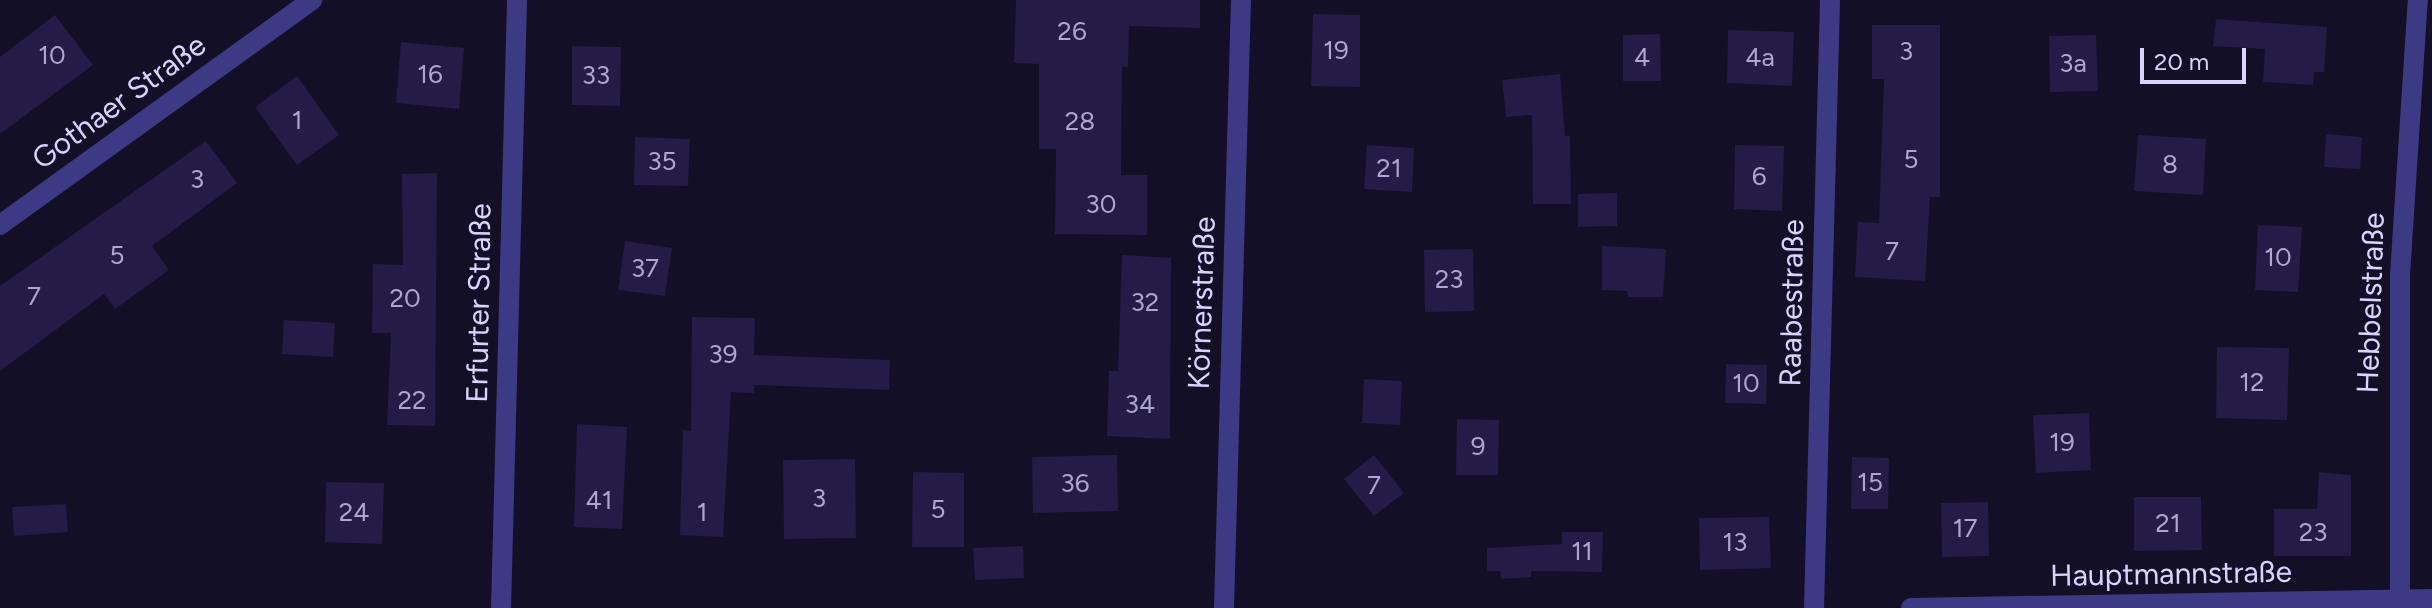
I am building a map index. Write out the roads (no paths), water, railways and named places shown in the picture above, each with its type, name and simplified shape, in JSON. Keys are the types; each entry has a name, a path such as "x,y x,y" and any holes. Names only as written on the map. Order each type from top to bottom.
{"street":[{"name":"Gothaer Straße","path":"0,225 312,0"},
{"name":"Erfurter Straße","path":"501,608 517,0"},
{"name":"Körnerstraße","path":"1224,608 1241,0"},
{"name":"Raabestraße","path":"1814,608 1830,0"},
{"name":"Hebbelstraße","path":"2400,604 2400,275 2418,0"},
{"name":"Hauptmannstraße","path":"1911,608 2400,604 2432,599"}]}
